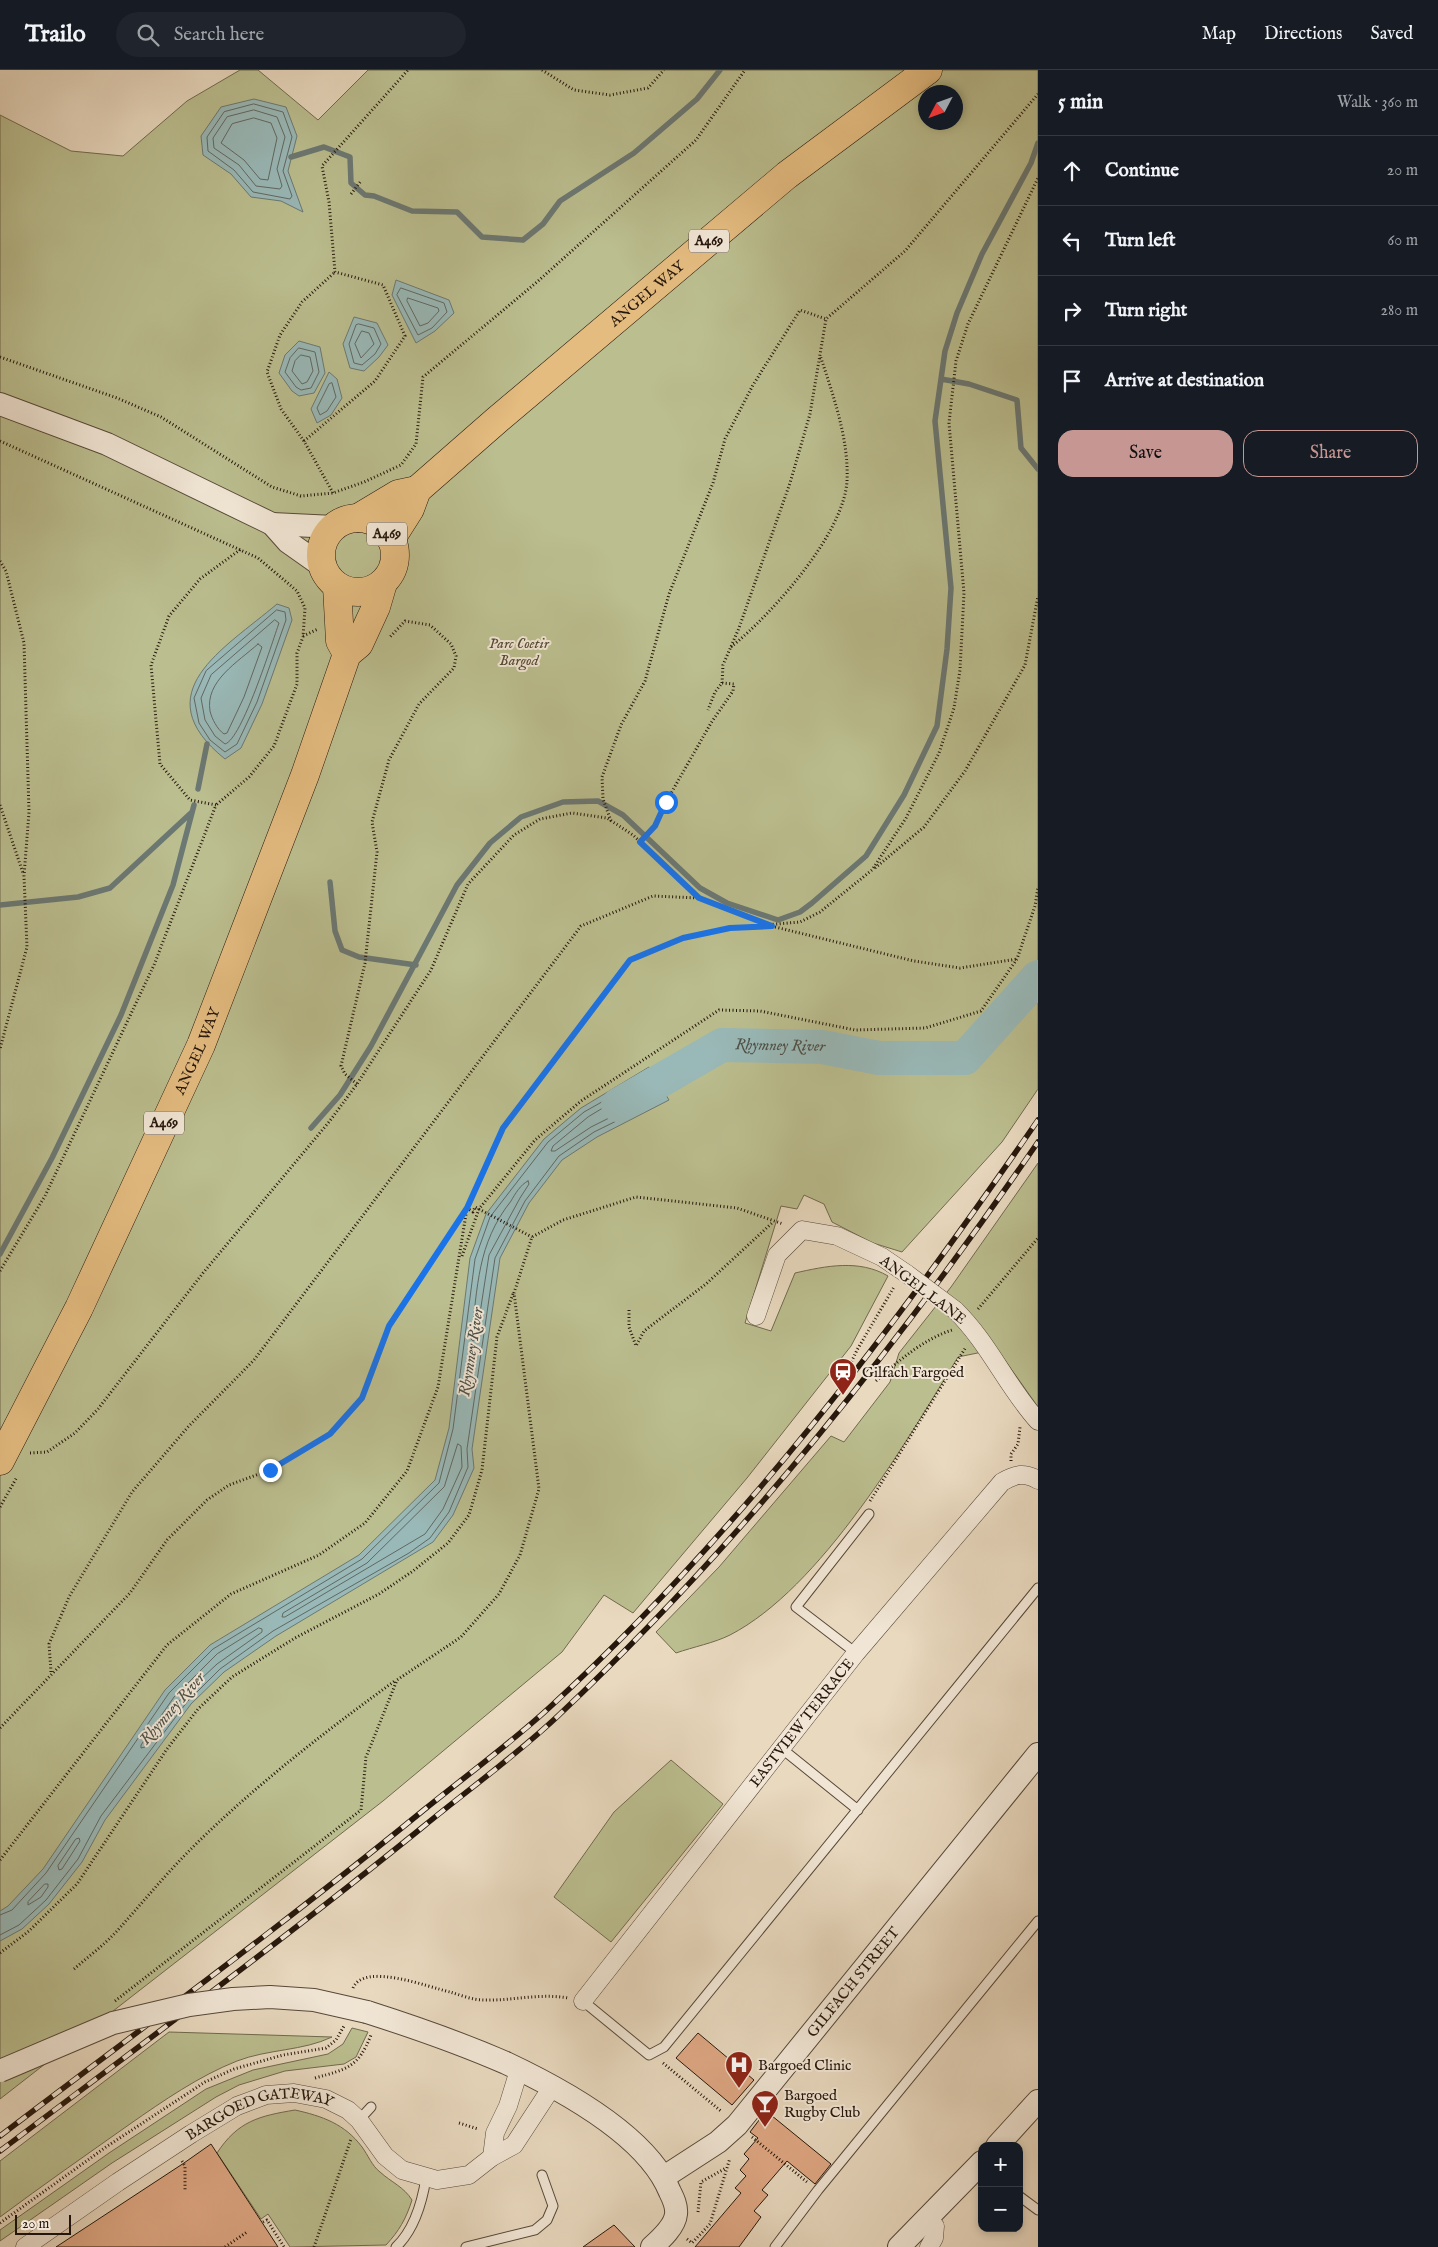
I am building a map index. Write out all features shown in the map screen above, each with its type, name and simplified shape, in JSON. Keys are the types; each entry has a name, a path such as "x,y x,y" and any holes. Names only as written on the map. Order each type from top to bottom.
{"main road":[{"name":"ANGEL WAY","path":"346,522 398,494 417,490 787,175 928,70"},
{"name":"ANGEL WAY","path":"391,539 410,509 417,490"},
{"name":"A469","path":"347,654 340,641 330,576 322,544 346,522 378,524 391,539 395,550 390,574 383,583"},
{"path":"330,576 349,591 361,592 373,589 383,583"},
{"name":"ANGEL WAY","path":"4,1453 79,1308 201,1045 305,775 347,654 359,644 376,607 383,583"}],"street":[{"path":"0,404 107,444 272,524 288,542 330,576"},
{"path":"272,524 346,522"},
{"path":"756,1316 777,1255 802,1230"},
{"name":"ANGEL LANE","path":"802,1230 837,1236 882,1257 961,1316 1023,1405 1038,1421"},
{"name":"EASTVIEW TERRACE","path":"583,2001 856,1654 1002,1482 1014,1474 1030,1475 1038,1480"},
{"name":"GILFACH STREET","path":"664,2176 718,2142 737,2125 1038,1754"},
{"path":"0,2071 113,2023 189,2005 233,1999 270,1997 314,2000 370,2021 431,2032 519,2070 595,2113 634,2144 664,2176 675,2203 676,2214 683,2233 652,2247"},
{"path":"492,2157 495,2133 508,2106 519,2070"},
{"name":"BARGOED GATEWAY","path":"25,2247 118,2182 237,2106 266,2095 303,2095 326,2099 348,2110 359,2120 385,2156 402,2170 426,2178 447,2180 469,2175 492,2157 514,2145 552,2087"},
{"path":"1001,2142 1038,2101"},
{"path":"899,2247 978,2168"},
{"path":"928,2219 935,2226 934,2238 929,2247"}],"lane":[{"path":"856,1654 796,1607 869,1514"},
{"path":"583,2001 649,2055 664,2047 1038,1588"},
{"path":"781,1748 858,1810"},
{"path":"775,2247 818,2190 1038,1920"},
{"path":"359,2120 371,2107"},
{"path":"466,2247 526,2234 548,2220 553,2206 542,2175"},
{"path":"396,2247 407,2236 423,2193 426,2178"},
{"path":"1023,2199 1038,2210"}],"path":[{"path":"334,272 329,202 322,166 408,70"},
{"path":"542,70 574,90 610,95 648,88 664,70"},
{"path":"0,357 117,398 161,417 272,487 301,496 333,494 364,482 401,464 416,444 423,377 537,282 696,140 745,70"},
{"path":"708,710 715,692 722,683 723,665 790,483 810,414 826,318 905,251 1038,94"},
{"path":"872,870 906,818 939,753 956,698 960,670 964,593 949,423 956,368 968,324 1038,178"},
{"path":"351,194 361,181"},
{"path":"333,494 304,441 281,409 267,372 280,335 302,302 334,272"},
{"path":"304,441 375,381 405,336 383,285 334,272"},
{"path":"611,821 603,799 602,777 621,725 645,682 669,594 713,483 725,439 753,385 800,310 826,318"},
{"path":"730,648 758,623 814,556 834,527 842,507 847,482 843,431 820,354"},
{"path":"0,441 258,558 297,591 305,608 303,637 297,653 297,684 274,746 249,778 216,805 154,965 45,1196 0,1271"},
{"path":"216,805 190,800 160,764 151,665 170,616 200,579 241,549"},
{"path":"0,561 6,571 24,643 29,812 24,876 27,947 0,1049"},
{"path":"0,1728 130,1593 167,1540 207,1500 229,1485 270,1470 330,1434 362,1398 389,1326 467,1208 503,1128 630,960 683,938 730,928 772,926 800,922 813,915 872,870 924,827 965,771 1025,665 1038,596"},
{"path":"357,1084 345,1074 342,1066 365,963 377,852 372,822 389,760 419,704 454,668 456,656 451,644 430,626 405,621 394,630 384,643"},
{"path":"640,842 652,830 711,723 733,692 734,684 722,683"},
{"path":"0,805 24,876"},
{"path":"4,1453 47,1452 75,1433 98,1409 203,1274 357,1084 431,970 468,884 514,835 540,819 572,813 607,818 640,842 699,898"},
{"path":"458,1264 479,1209 535,1140 581,1101 719,1010 760,1011 855,1030 925,1028 981,1010 1017,960 1035,906 1038,887"},
{"path":"52,1673 49,1644 69,1597 132,1492 188,1427 254,1360 581,926 653,896 699,898 772,926 914,961 960,968 1017,960"},
{"path":"0,1953 29,1931 77,1884 167,1749 198,1709 232,1677 295,1638 380,1594 413,1571 448,1542 469,1515 482,1470 497,1336 514,1293 532,1237 563,1220 636,1196 737,1208 773,1222 802,1230"},
{"path":"467,1208 473,1212 476,1207 532,1237"},
{"path":"0,1860 167,1645 231,1594 319,1555 365,1523 407,1471 438,1387 467,1208"},
{"path":"629,1310 629,1327 636,1346 644,1331 706,1284 773,1222"},
{"path":"876,1381 895,1364 939,1334 951,1330 961,1316 982,1305 1038,1238"},
{"path":"850,1365 857,1350 905,1273"},
{"path":"74,1969 115,1932 160,1880 199,1841 260,1785 309,1743 397,1680 462,1637 499,1594 520,1555 539,1489 514,1293"},
{"path":"869,1514 868,1504 960,1359"},
{"path":"1010,1454 1018,1444 1023,1405"},
{"path":"109,2005 361,1810 366,1757 397,1680"},
{"path":"352,1994 354,1986 363,1978 375,1975 399,1979 482,2000 557,1996 583,2001"},
{"path":"0,2223 106,2147 205,2082 234,2069 283,2055 326,2048 336,2040 344,2028 346,2020"},
{"path":"303,2095 309,2080 350,2067 361,2057 370,2021"},
{"path":"657,2059 726,2115"},
{"path":"314,2247 359,2120"},
{"path":"746,2132 818,2190"},
{"path":"683,2233 692,2243 710,2224 732,2151"},
{"path":"184,2163 185,2191"},
{"path":"697,2219 701,2182 727,2168"},
{"path":"262,2222 267,2220 284,2247"},
{"path":"225,2247 247,2232"}],"green space":[{"name":"Parc Coetir Bargod","path":"240,70 258,70 318,120 368,70 1038,70 1038,1089 1002,1142 902,1252 873,1243 832,1222 824,1204 804,1195 797,1209 781,1206 745,1323 771,1331 795,1273 830,1266 854,1266 866,1267 888,1276 851,1346 747,1478 633,1613 604,1595 562,1652 383,1801 0,2099 0,115 71,151 123,156 187,101"},
{"path":"1038,1163 1038,1407 997,1349 958,1357 887,1471 828,1549 797,1584 764,1613 730,1635 676,1653 656,1632 719,1567 831,1436 844,1442 890,1382 899,1353 951,1287"},
{"path":"671,1760 723,1804 611,1942 554,1897 614,1812"},
{"path":"352,2028 368,2032 356,2057 344,2064 285,2071 239,2085 216,2097 112,2163 0,2241 0,2230 109,2153 206,2089 253,2070 328,2054 343,2044"},
{"path":"169,2032 332,2037 309,2045 249,2057 209,2074 143,2115 0,2217 0,2161"},
{"path":"295,2110 324,2118 348,2132 362,2147 377,2170 409,2195 412,2200 402,2224 386,2245 290,2247 268,2214 261,2219 217,2153 233,2134 250,2122"}],"water":[{"path":"254,99 286,107 297,136 288,171 303,212 281,201 251,197 231,174 203,155 201,136 221,107"},
{"path":"396,280 449,300 454,313 435,331 416,343 392,295"},
{"path":"354,317 377,323 388,345 379,357 364,371 350,368 343,344"},
{"path":"299,341 320,347 325,373 314,393 299,396 292,391 279,373 285,355"},
{"path":"329,372 337,379 342,398 331,415 317,423 311,409"},
{"path":"277,604 289,608 292,620 262,704 241,748 225,759 202,735 191,713 191,693 200,674 216,655"},
{"path":"649,1067 669,1100 597,1137 562,1160 529,1203 500,1258 472,1449 474,1468 453,1515 433,1542 276,1636 224,1672 191,1704 105,1820 82,1862 49,1904 22,1929 0,1941 0,1911 8,1906 43,1869 165,1690 210,1645 359,1555 435,1480 449,1428 470,1258 486,1214 544,1139 581,1108"}],"building":[{"path":"698,2033 754,2080 732,2105 676,2058"},
{"path":"766,2111 831,2164 815,2184 787,2161 762,2190 768,2195 754,2211 761,2217 739,2247 695,2247 741,2193 735,2188 746,2176 740,2170 749,2159 744,2154 758,2138 750,2132"},
{"path":"211,2144 278,2247 56,2247 184,2163"},
{"path":"614,2225 635,2247 583,2247"}],"waterway":[{"path":"291,157 324,147 350,157 351,183 365,195 374,196 412,211 457,212 482,237 523,240 543,224 560,201 634,153 697,99 720,70"},
{"path":"311,1128 340,1095 371,1046 457,885 490,843 521,817 563,802 598,801 623,815 700,888 727,903 778,920 800,912 866,856 904,795 937,726 947,649 951,588 935,421 945,351 957,313 982,254 1031,163 1038,143"},
{"path":"941,379 969,384 1017,400 1021,448 1038,469"},
{"path":"198,789 207,744"},
{"path":"0,1254 52,1158 121,1015 173,885 194,805"},
{"path":"0,905 78,897 110,888 192,812"},
{"path":"330,882 335,931 342,950 359,957 416,965"},
{"name":"Rhymney River","path":"618,1105 722,1045 822,1047 879,1058 965,1058 1038,977"}],"railway":[{"path":"0,2136 267,1934 489,1759 550,1707 619,1641 685,1572 810,1427 927,1276 1038,1120"},
{"path":"0,2151 320,1909 510,1757 544,1729 627,1649 754,1512 814,1441 929,1294 1038,1142"}],"place":[{"name":"Gilfach Fargoed","path":"843,1396"},
{"name":"Bargoed Clinic","path":"739,2089"},
{"name":"Bargoed Rugby Club","path":"765,2128"}],"route":[{"path":"270,1470 330,1434 362,1398 389,1326 467,1208 503,1128 630,960 683,938 730,928 772,926 699,898 640,842 655,826 666,802"}]}
